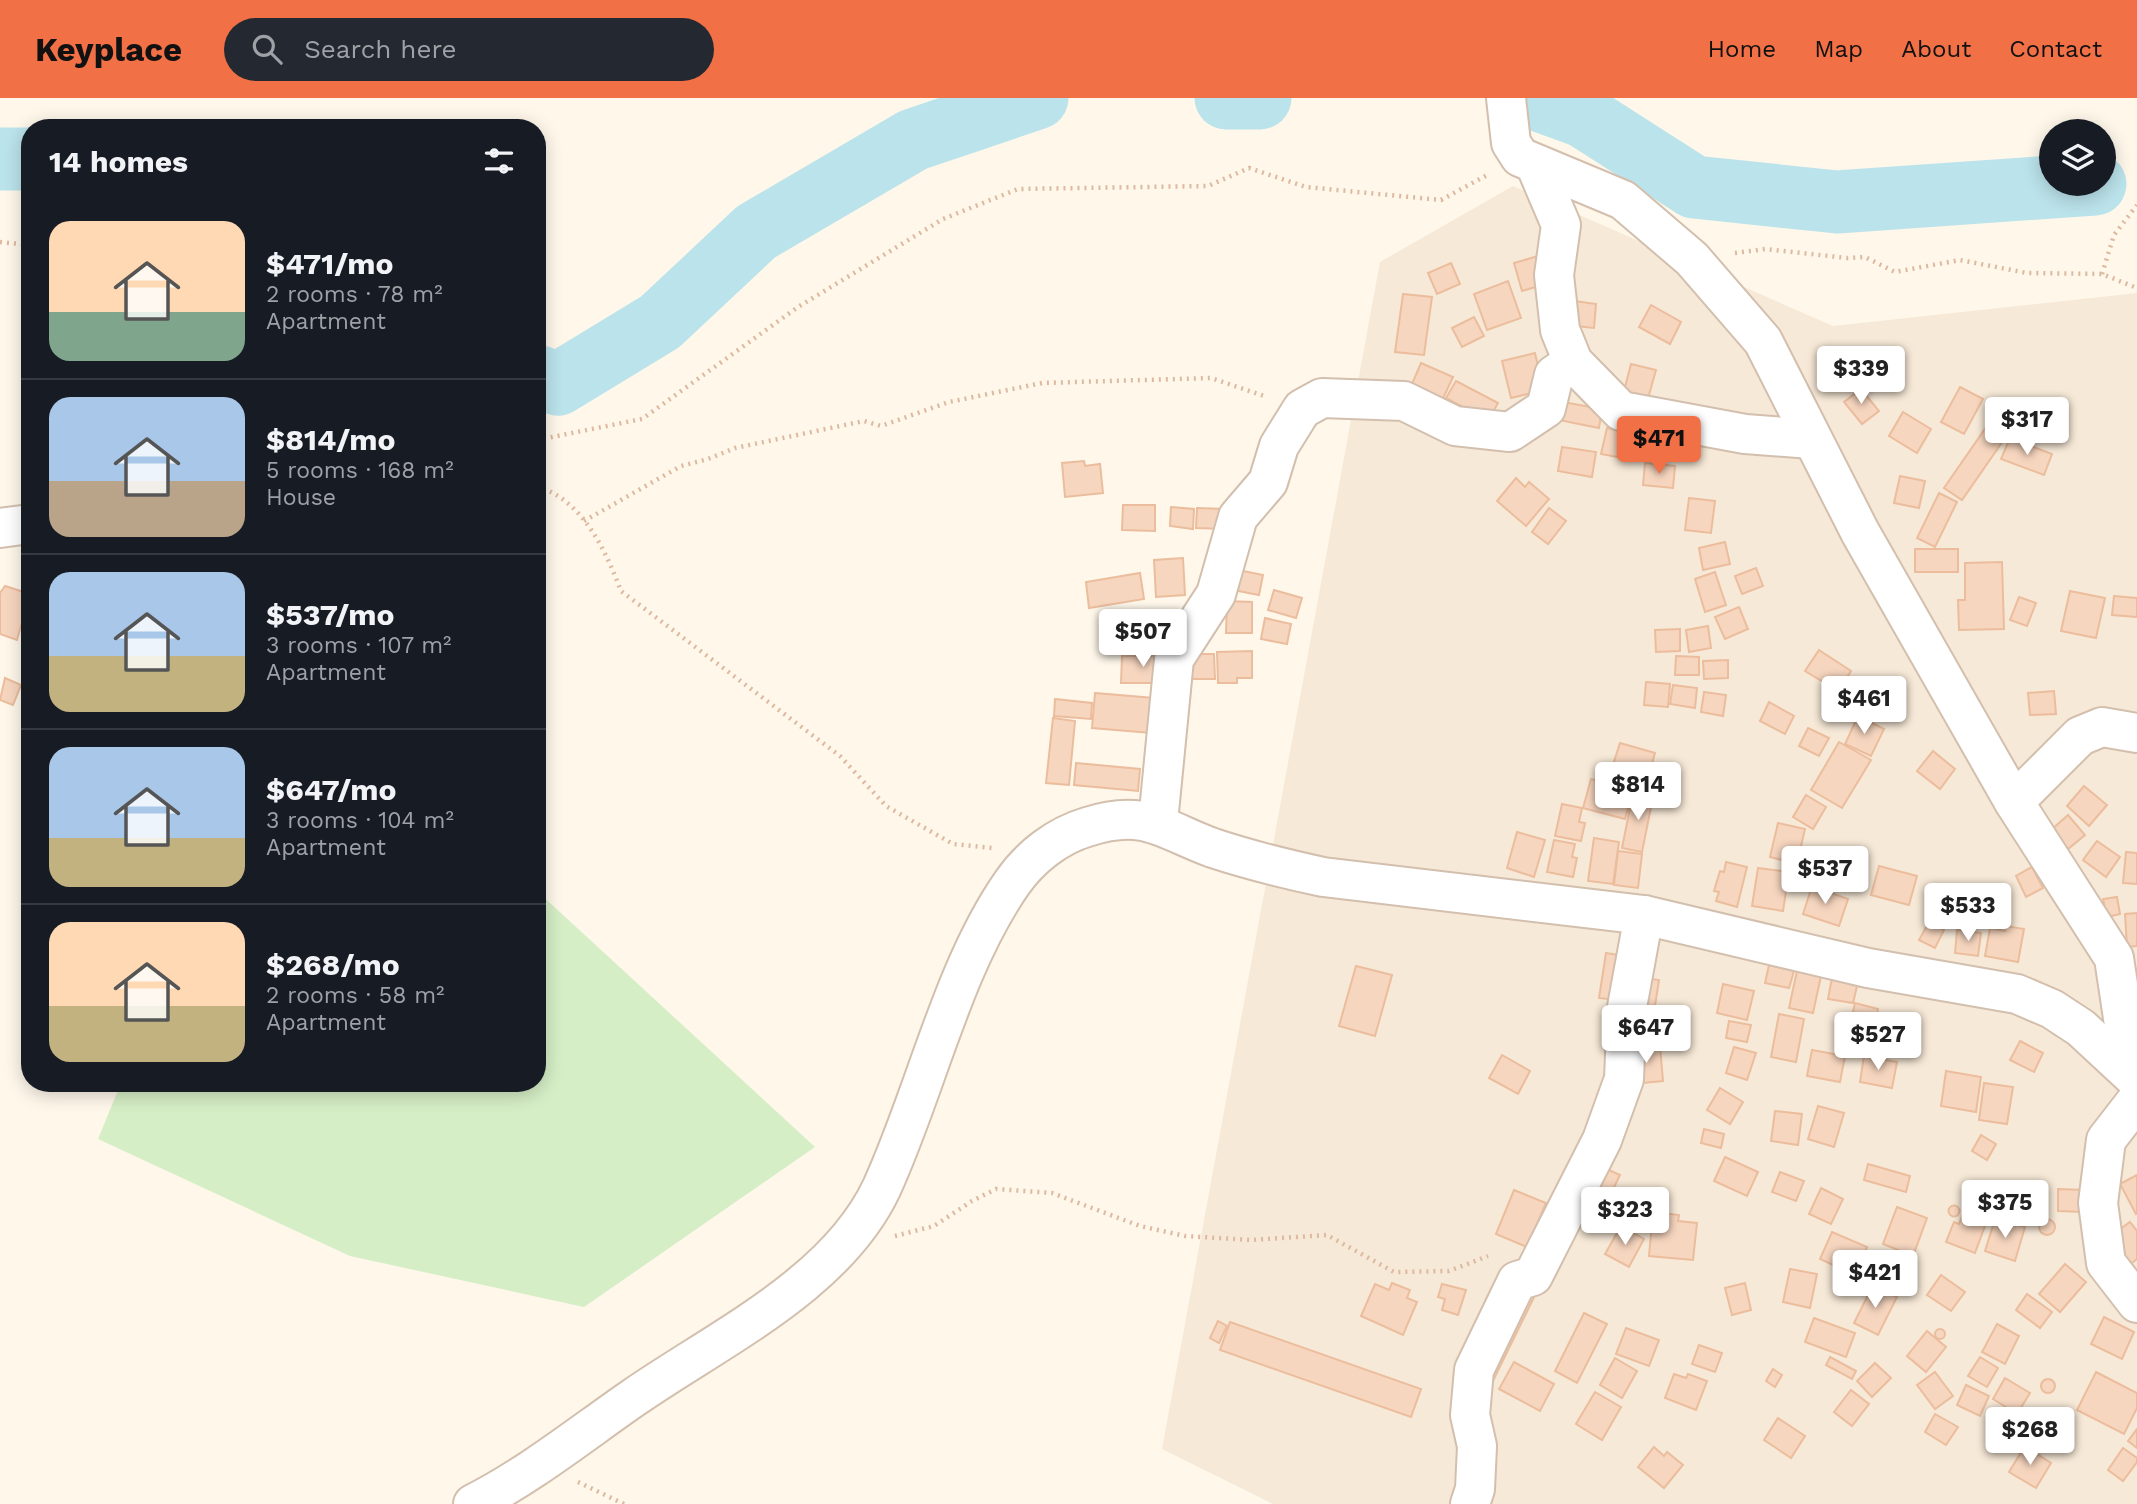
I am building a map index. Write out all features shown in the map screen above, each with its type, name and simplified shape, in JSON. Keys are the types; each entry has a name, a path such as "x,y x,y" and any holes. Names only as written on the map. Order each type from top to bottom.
{"street":[{"path":"1506,98 1511,143 1527,160 1561,225 1554,275 1560,330 1573,362 1621,411 1745,434 1811,439"},
{"path":"1527,160 1623,200 1692,259 1763,341 1860,532 2014,802 2125,962 2122,999 2126,1038 2137,1067"},
{"path":"1158,822 1174,659 1216,594 1238,517 1268,482 1279,446 1302,409 1322,398 1404,401 1455,426 1510,432 1546,408 1554,374 1573,362"},
{"path":"0,528 21,525"},
{"path":"2014,802 2080,736 2102,727 2137,733"},
{"path":"473,1504 542,1462 695,1355 776,1305 815,1273 848,1238 881,1190 974,954 1012,883 1039,853 1062,836 1090,826 1129,819 1158,822 1210,847 1275,867 1323,877 1644,915 1868,968 2017,994 2052,1009 2081,1028 2137,1080"},
{"path":"1469,1504 1475,1489 1477,1446 1471,1415 1474,1370 1517,1281 1533,1276 1545,1255 1602,1140 1624,1079 1627,1007 1644,915"},
{"path":"2137,1100 2105,1140 2098,1203 2106,1263 2137,1303"}],"path":[{"path":"546,438 642,419 798,307 943,219 1018,189 1208,186 1249,168 1306,187 1441,200 1527,160"},
{"path":"2102,274 2114,235 2137,205"},
{"path":"0,242 21,244"},
{"path":"1692,259 1765,249 1847,258 1866,257 1895,272 1960,260 2027,273 2102,274 2137,288"},
{"path":"584,522 681,466 708,459 735,447 864,421 881,426 949,402 1042,383 1211,378 1302,409"},
{"path":"546,491 571,505 606,550 621,591 840,756 886,806 953,844 1039,853"},
{"path":"848,1238 900,1236 934,1227 972,1201 996,1189 1052,1193 1140,1226 1185,1236 1251,1240 1327,1235 1394,1272 1449,1271 1494,1254 1545,1255"},
{"path":"542,1462 624,1504"}],"shaded area":[{"path":"1513,186 1833,326 2137,293 2137,1504 1273,1504 1162,1449 1380,262"}],"green space":[{"path":"546,899 815,1147 584,1307 350,1256 98,1139 117,1092 546,1092"}],"building":[{"path":"1538,256 1546,284 1522,291 1514,263"},
{"path":"1451,263 1460,284 1437,294 1428,273"},
{"path":"1508,281 1521,318 1487,330 1474,294"},
{"path":"1403,294 1432,297 1424,355 1395,352"},
{"path":"1568,300 1596,304 1594,328 1565,325"},
{"path":"1651,305 1681,322 1670,344 1639,327"},
{"path":"1474,317 1484,336 1462,347 1452,328"},
{"path":"1535,353 1541,379 1540,391 1511,398 1502,361"},
{"path":"1888,355 1904,373 1888,387 1873,369"},
{"path":"1421,363 1453,377 1439,407 1408,393"},
{"path":"1631,364 1656,370 1647,402 1623,395"},
{"path":"1456,381 1498,403 1488,421 1446,398"},
{"path":"1960,387 1983,399 1964,434 1941,422"},
{"path":"1861,389 1879,411 1862,424 1844,402"},
{"path":"1563,402 1602,409 1599,428 1559,420"},
{"path":"1903,412 1931,429 1917,453 1889,436"},
{"path":"1987,426 2005,438 1962,500 1944,488"},
{"path":"1607,428 1628,433 1623,458 1601,454"},
{"path":"1657,429 1681,430 1680,460 1655,459"},
{"path":"2010,438 2052,454 2044,475 2001,459"},
{"path":"1562,447 1596,452 1592,477 1558,471"},
{"path":"1084,461 1085,466 1100,464 1103,493 1065,497 1062,463"},
{"path":"1645,463 1675,466 1673,488 1643,485"},
{"path":"1900,476 1925,481 1919,508 1894,503"},
{"path":"1516,478 1525,487 1529,482 1549,499 1526,526 1497,501"},
{"path":"1939,493 1957,502 1935,547 1917,538"},
{"path":"1689,498 1715,501 1711,533 1685,530"},
{"path":"1123,505 1155,505 1155,531 1122,530"},
{"path":"1171,507 1194,509 1193,529 1170,526"},
{"path":"1197,508 1226,509 1225,529 1196,528"},
{"path":"1549,508 1566,521 1548,544 1532,532"},
{"path":"1725,542 1730,564 1703,570 1699,548"},
{"path":"1915,549 1958,549 1958,572 1915,572"},
{"path":"1183,558 1185,595 1156,597 1154,560"},
{"path":"2002,562 2004,629 1959,630 1958,600 1965,600 1965,563"},
{"path":"1756,568 1763,586 1742,594 1735,576"},
{"path":"1238,570 1263,575 1259,595 1233,590"},
{"path":"1715,572 1726,605 1705,612 1695,579"},
{"path":"1140,573 1144,599 1089,608 1086,582"},
{"path":"5,586 21,591 21,626 17,640 0,634 0,593"},
{"path":"1274,590 1302,598 1296,618 1268,610"},
{"path":"2070,591 2105,598 2096,638 2061,631"},
{"path":"2114,596 2137,598 2137,617 2112,615"},
{"path":"2019,597 2036,603 2027,626 2010,620"},
{"path":"1227,601 1252,602 1252,633 1226,633"},
{"path":"1739,607 1748,629 1725,639 1715,617"},
{"path":"1265,618 1291,624 1287,644 1261,639"},
{"path":"1708,626 1711,648 1689,652 1686,630"},
{"path":"1680,629 1680,651 1656,652 1655,630"},
{"path":"1819,650 1851,671 1838,691 1805,671"},
{"path":"1252,651 1252,678 1237,678 1237,683 1218,683 1217,652"},
{"path":"1187,654 1214,654 1215,679 1187,679"},
{"path":"1122,656 1166,656 1165,683 1121,683"},
{"path":"1676,656 1699,657 1699,675 1675,675"},
{"path":"1728,660 1728,678 1704,679 1703,661"},
{"path":"5,678 21,685 13,705 0,700"},
{"path":"1646,682 1670,684 1668,707 1644,705"},
{"path":"1878,683 1896,695 1879,720 1861,708"},
{"path":"1673,685 1697,688 1695,708 1670,704"},
{"path":"2054,691 2056,714 2030,715 2028,693"},
{"path":"1704,692 1726,695 1723,716 1701,712"},
{"path":"1095,693 1154,698 1151,733 1092,728"},
{"path":"1055,699 1092,703 1091,719 1054,716"},
{"path":"1769,702 1794,716 1785,734 1760,721"},
{"path":"1858,716 1884,729 1871,756 1845,744"},
{"path":"1053,718 1075,721 1069,785 1046,783"},
{"path":"1808,728 1829,738 1819,756 1799,746"},
{"path":"1839,742 1871,760 1842,808 1811,790"},
{"path":"1620,743 1655,753 1647,781 1611,771"},
{"path":"1933,751 1955,769 1940,789 1917,771"},
{"path":"1076,763 1140,769 1138,791 1074,785"},
{"path":"1591,779 1633,790 1625,819 1583,808"},
{"path":"2084,786 2107,805 2089,826 2067,806"},
{"path":"1633,793 1653,797 1642,852 1622,848"},
{"path":"1806,795 1826,807 1813,829 1793,817"},
{"path":"1562,804 1582,808 1579,822 1585,823 1581,841 1555,836"},
{"path":"2068,815 2085,835 2068,849 2051,830"},
{"path":"1778,823 1805,829 1797,864 1770,857"},
{"path":"1517,832 1545,840 1534,877 1507,868"},
{"path":"1594,838 1619,842 1613,884 1588,881"},
{"path":"1554,840 1575,844 1572,857 1577,858 1573,877 1547,872"},
{"path":"2097,841 2120,857 2106,877 2083,860"},
{"path":"1618,851 1642,854 1638,888 1614,885"},
{"path":"2126,852 2137,853 2137,884 2123,883"},
{"path":"1726,862 1747,867 1737,907 1716,901 1719,892 1714,891 1720,871 1724,872"},
{"path":"1879,866 1917,876 1909,905 1871,895"},
{"path":"2032,867 2043,888 2026,897 2016,876"},
{"path":"1758,868 1789,872 1783,911 1752,906"},
{"path":"1812,886 1848,899 1839,926 1803,914"},
{"path":"2117,897 2120,914 2107,917 2103,899"},
{"path":"2137,913 2137,946 2127,947 2125,914"},
{"path":"1929,922 1944,930 1935,948 1919,940"},
{"path":"2006,926 2024,929 2018,962 1985,956 1990,928 2005,931"},
{"path":"1957,930 1981,933 1978,956 1955,953"},
{"path":"1606,953 1631,957 1624,1001 1599,998"},
{"path":"1769,965 1794,971 1789,988 1765,983"},
{"path":"1356,966 1392,975 1375,1036 1339,1026"},
{"path":"1797,971 1821,976 1813,1013 1789,1008"},
{"path":"1636,977 1659,980 1654,1012 1631,1008"},
{"path":"1832,978 1858,982 1853,1003 1828,999"},
{"path":"1723,984 1754,991 1747,1020 1717,1013"},
{"path":"1855,1003 1878,1009 1870,1046 1846,1041"},
{"path":"1779,1014 1804,1019 1796,1062 1771,1057"},
{"path":"1631,1015 1655,1015 1655,1043 1631,1043"},
{"path":"1729,1021 1751,1025 1747,1042 1726,1038"},
{"path":"2020,1041 2043,1053 2034,1072 2010,1060"},
{"path":"1660,1046 1663,1081 1632,1084 1629,1049"},
{"path":"1734,1047 1756,1053 1747,1080 1726,1073"},
{"path":"1812,1050 1845,1056 1840,1082 1807,1076"},
{"path":"1502,1055 1530,1071 1518,1094 1489,1078"},
{"path":"1864,1056 1897,1062 1892,1088 1860,1082"},
{"path":"1946,1071 1981,1077 1976,1112 1941,1106"},
{"path":"1984,1083 2013,1087 2007,1124 1979,1120"},
{"path":"1720,1088 1743,1102 1730,1124 1707,1110"},
{"path":"1818,1106 1844,1113 1834,1147 1808,1139"},
{"path":"1775,1111 1802,1114 1798,1145 1771,1141"},
{"path":"1704,1129 1724,1134 1721,1148 1701,1143"},
{"path":"1981,1135 1996,1144 1987,1160 1972,1151"},
{"path":"1725,1157 1758,1172 1747,1196 1714,1181"},
{"path":"1868,1164 1910,1176 1906,1192 1864,1180"},
{"path":"1600,1166 1620,1175 1607,1202 1587,1193"},
{"path":"1780,1172 1804,1181 1796,1201 1772,1192"},
{"path":"2137,1175 2137,1213 2136,1214 2120,1184"},
{"path":"1821,1188 1843,1199 1831,1224 1809,1214"},
{"path":"2058,1189 2085,1190 2084,1212 2058,1211"},
{"path":"1514,1190 1546,1203 1527,1247 1496,1234"},
{"path":"1954,1205 1960,1211 1954,1217 1948,1211"},
{"path":"1897,1207 1927,1218 1913,1256 1883,1244"},
{"path":"1653,1212 1679,1215 1678,1221 1697,1223 1693,1260 1649,1256"},
{"path":"1963,1214 1986,1223 1975,1253 1946,1242 1954,1222 1959,1224"},
{"path":"1995,1219 2025,1227 2015,1261 1985,1251"},
{"path":"2047,1219 2053,1221 2053,1233 2047,1235 2041,1233 2039,1227 2041,1221"},
{"path":"2130,1222 2137,1231 2137,1259 2128,1266 2108,1238"},
{"path":"1621,1226 1644,1239 1629,1267 1605,1254"},
{"path":"1832,1232 1867,1247 1855,1275 1820,1259"},
{"path":"2065,1264 2086,1282 2060,1312 2039,1294"},
{"path":"1790,1269 1817,1274 1810,1308 1783,1302"},
{"path":"1941,1275 1965,1292 1951,1311 1927,1295"},
{"path":"1392,1283 1410,1290 1407,1298 1417,1302 1403,1335 1361,1316 1375,1284 1389,1290"},
{"path":"1522,1283 1538,1289 1492,1383 1477,1375"},
{"path":"1745,1283 1751,1310 1732,1315 1725,1288"},
{"path":"1442,1284 1466,1290 1458,1315 1442,1310 1445,1299 1438,1297"},
{"path":"1873,1285 1897,1297 1878,1335 1854,1323"},
{"path":"2027,1294 2052,1312 2040,1328 2016,1310"},
{"path":"1584,1313 1607,1324 1577,1383 1555,1371"},
{"path":"2104,1317 2134,1332 2122,1359 2091,1344"},
{"path":"1814,1318 1855,1333 1846,1357 1805,1342"},
{"path":"1218,1321 1227,1326 1219,1343 1210,1338"},
{"path":"1230,1322 1421,1389 1411,1417 1220,1350"},
{"path":"1997,1324 2019,1336 2005,1364 1982,1352"},
{"path":"1626,1328 1659,1340 1649,1366 1616,1354"},
{"path":"1940,1329 1944,1330 1944,1338 1940,1339 1936,1338 1935,1334 1936,1330"},
{"path":"1927,1331 1946,1347 1926,1372 1907,1356"},
{"path":"1699,1345 1722,1353 1715,1372 1692,1364"},
{"path":"1830,1357 1856,1371 1852,1379 1826,1365"},
{"path":"1980,1357 1998,1368 1987,1387 1968,1376"},
{"path":"1615,1358 1637,1371 1622,1398 1600,1385"},
{"path":"1514,1362 1554,1384 1540,1411 1499,1389"},
{"path":"1875,1363 1891,1378 1872,1397 1857,1381"},
{"path":"1773,1369 1782,1375 1775,1387 1766,1381"},
{"path":"1935,1372 1953,1396 1935,1409 1917,1385"},
{"path":"2096,1372 2137,1393 2137,1408 2124,1434 2077,1410"},
{"path":"1674,1374 1686,1378 1688,1374 1707,1381 1696,1410 1665,1398"},
{"path":"2005,1378 2030,1393 2017,1414 1993,1399"},
{"path":"2048,1379 2053,1381 2053,1391 2048,1393 2043,1391 2041,1386 2043,1381"},
{"path":"1966,1385 1989,1396 1980,1416 1957,1405"},
{"path":"1851,1390 1869,1404 1852,1426 1834,1412"},
{"path":"1595,1392 1621,1407 1602,1440 1576,1424"},
{"path":"1935,1414 1958,1427 1946,1445 1925,1432"},
{"path":"1778,1418 1805,1436 1791,1458 1764,1440"},
{"path":"2137,1429 2137,1448 2128,1441"},
{"path":"2025,1446 2051,1463 2036,1488 2009,1472"},
{"path":"1654,1447 1664,1456 1667,1452 1683,1465 1664,1488 1638,1467"},
{"path":"2123,1448 2137,1458 2137,1462 2123,1481 2108,1470"}],"waterway":[{"path":"546,379 558,384 660,322 756,232 913,140 1037,98"},
{"path":"1226,98 1260,98"},
{"path":"1533,98 1583,116 1694,187 1837,202 2039,188"},
{"path":"0,159 21,159"}]}
